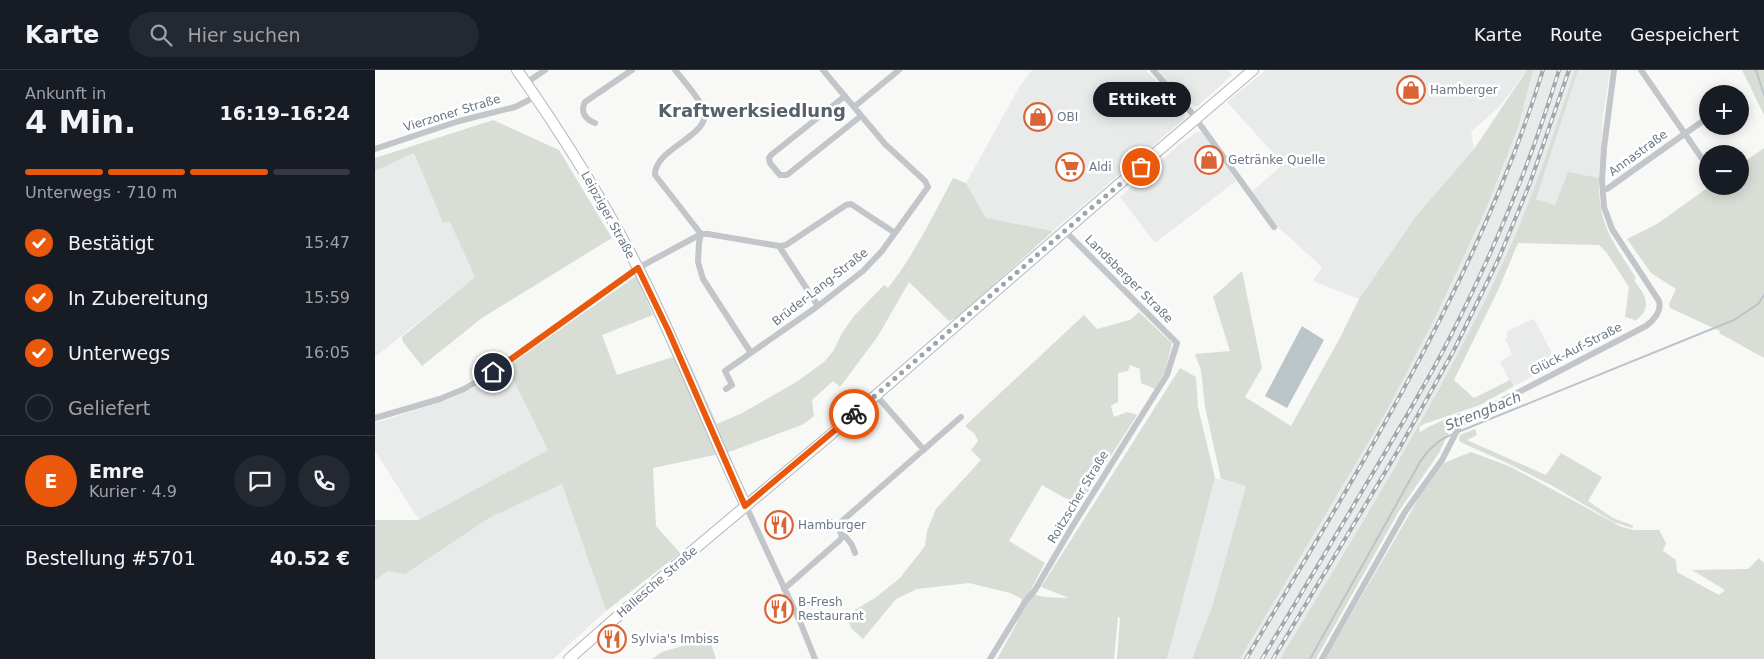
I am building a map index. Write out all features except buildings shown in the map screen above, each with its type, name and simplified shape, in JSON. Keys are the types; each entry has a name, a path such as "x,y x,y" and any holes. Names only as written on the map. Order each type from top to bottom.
{"main road":[{"name":"Leipziger Straße","path":"517,70 590,181 638,268 668,330 745,506"},
{"name":"Hallesche Straße","path":"569,659 1253,70"}],"street":[{"path":"525,83 545,70"},
{"path":"595,123 583,114 582,108 585,102 632,70"},
{"path":"675,70 700,103 705,111 705,116 698,129 659,160 655,175 701,234"},
{"path":"823,70 845,96 861,116 787,175 780,175 770,163 769,158 771,155 845,96"},
{"path":"854,107 899,70"},
{"path":"1153,70 1189,109 1274,227"},
{"name":"Glück-Auf-Straße","path":"1322,659 1405,512 1442,460 1460,425 1471,417 1646,326 1657,315 1660,305 1659,301 1612,229 1604,207 1604,148 1617,70"},
{"path":"1641,70 1699,154"},
{"name":"Vierzoner Straße","path":"375,149 459,120 515,107 535,97"},
{"name":"Brüder-Lang-Straße","path":"726,389 732,385 725,371 817,306 877,258 928,187 925,181 885,144 861,116"},
{"name":"Annastraße","path":"1603,190 1699,123"},
{"path":"375,418 440,399 463,389 493,372 638,268 701,234 779,246 846,205 851,204 895,234"},
{"name":"Landsberger Straße","path":"1065,230 1177,343"},
{"path":"701,234 698,262 703,279 751,353"},
{"path":"779,246 817,306"},
{"name":"Roitzscher Straße","path":"990,659 1025,602 1035,590 1167,375 1177,343"},
{"path":"876,395 924,450"},
{"path":"839,528 841,522 961,417"},
{"path":"745,506 801,624 815,659"},
{"path":"828,520 839,528 842,536 845,536 852,545 855,553"},
{"path":"784,589 842,536"}],"shaded area":[{"path":"1032,70 1146,70 1184,111 1185,115 1184,119 1053,231 986,218 966,183 1020,86"},
{"path":"1158,70 1228,70 1232,75 1198,106 1195,106 1188,103"},
{"path":"1266,70 1527,70 1500,106 1471,132 1474,149 1416,216 1359,299 1313,281 1322,267 1278,227 1252,192 1283,164 1227,102"},
{"path":"1527,70 1533,70 1519,125 1487,207 1434,320 1384,416 1240,659 1192,659 1212,607 1246,486 1221,479 1205,407 1201,370 1195,354 1230,351 1213,297 1242,271 1262,368 1245,397 1291,426 1341,336 1359,299 1416,216 1474,149"},
{"path":"1533,70 1575,70 1554,137 1531,197 1506,256 1471,329 1419,427 1280,659 1240,659 1384,416 1434,320 1487,207 1519,125"},
{"path":"1575,70 1578,70 1536,199 1555,205 1568,172 1599,178 1599,194 1604,220 1613,242 1636,278 1634,280 1644,296 1646,306 1644,311 1635,321 1625,317 1629,287 1607,253 1599,245 1518,243 1500,286 1454,380 1474,398 1510,380 1514,386 1480,405 1419,427 1420,432 1460,413 1461,415 1453,424 1439,453 1399,511 1316,659 1280,659 1427,412 1480,310 1525,212"},
{"path":"1578,70 1610,70 1603,116 1599,178 1568,172 1555,205 1536,199"},
{"path":"1742,70 1764,70 1764,115"},
{"path":"493,120 559,150 612,238 482,318 422,366 403,342 402,337 475,277 450,222 443,223 414,153 375,171 375,158"},
{"path":"1197,132 1202,132 1236,181 1155,243 1120,197 1181,143"},
{"path":"1764,148 1764,358 1719,333 1720,331 1670,308 1669,304 1676,289 1651,273 1627,239 1657,224 1699,194 1749,195 1749,159"},
{"path":"414,153 443,223 450,222 475,277 375,357 375,171"},
{"path":"953,178 966,183 986,218 1053,231 958,317 949,321 909,282 878,336 840,387 833,381 812,400 814,416 804,424 729,452 653,468 656,526 680,553 606,611 562,484 489,518 405,574 388,571 375,579 375,520 419,520 548,450 507,367 636,276 653,315 602,335 617,375 685,353 717,424 742,413 798,381 824,362 834,350 842,333 854,316 884,285 888,288 923,235"},
{"path":"1139,312 1172,343 1165,372 1155,389 1141,383 1140,369 1130,365 1128,371 1118,373 1118,402 1111,406 1114,417 1127,412 1137,415 1079,506 1042,485 1009,541 1045,563 1029,593 1044,597 1069,598 1041,587 1180,368 1196,377 1198,407 1215,478 1167,659 1117,659 1120,618 1118,617 1114,659 997,659 1017,623 1022,599 1010,593 969,583 917,589 896,599 863,639 851,628 846,615 875,598 900,578 925,546 927,531 936,509 981,460 971,450 978,441 975,434 965,426 1084,315 1097,329 1130,320"},
{"path":"1532,319 1535,321 1558,364 1514,386 1500,362 1512,354 1505,339 1508,337 1506,332"},
{"path":"1302,326 1324,340 1287,408 1265,396"},
{"path":"507,367 548,450 419,520 375,451 375,423 448,400 486,382"},
{"path":"1475,429 1477,435 1467,440 1546,475 1561,453 1602,477 1588,501 1613,518 1634,526 1632,528 1614,522 1551,485 1460,442 1460,435"},
{"path":"1471,452 1509,466 1622,527 1634,530 1659,530 1666,543 1663,551 1676,560 1677,572 1719,595 1725,590 1692,570 1748,569 1759,558 1764,563 1764,659 1325,659 1420,496 1444,463"},
{"path":"1215,478 1246,486 1212,607 1192,659 1167,659"},
{"path":"562,484 606,611 553,659 375,659 375,579 388,571 405,573 489,518"},
{"path":"709,638 716,659 652,659 662,652"}],"waterway":[{"name":"Strengbach","path":"1756,70 1764,95"},
{"name":"Strengbach","path":"1458,432 1734,320 1758,304 1764,295"},
{"name":"Strengbach","path":"1310,659 1420,462 1435,445 1444,438 1454,434"}],"railway":[{"path":"1246,659 1372,445 1450,300 1485,225 1516,149 1543,70"},
{"path":"1262,659 1403,422 1461,315 1508,212 1548,106 1559,70"},
{"path":"1273,659 1399,449 1454,350 1499,258 1530,183 1569,70"}],"way so far":[{"path":"854,414 1141,167"}],"place":[{"name":"Hamberger","path":"1411,90"},
{"name":"OBI","path":"1038,117"},
{"name":"Getränke Quelle","path":"1209,160"},
{"name":"Aldi","path":"1070,167"},
{"name":"Ettikett","path":"1141,167"},
{"name":"Hamburger","path":"779,525"},
{"name":"B-Fresh Restaurant","path":"779,609"},
{"name":"Sylvia's Imbiss","path":"612,639"}],"district":[{"name":"Kraftwerksiedlung","path":"752,110"}],"route":[{"path":"493,372 638,268 687,372 745,506 854,414"}]}
